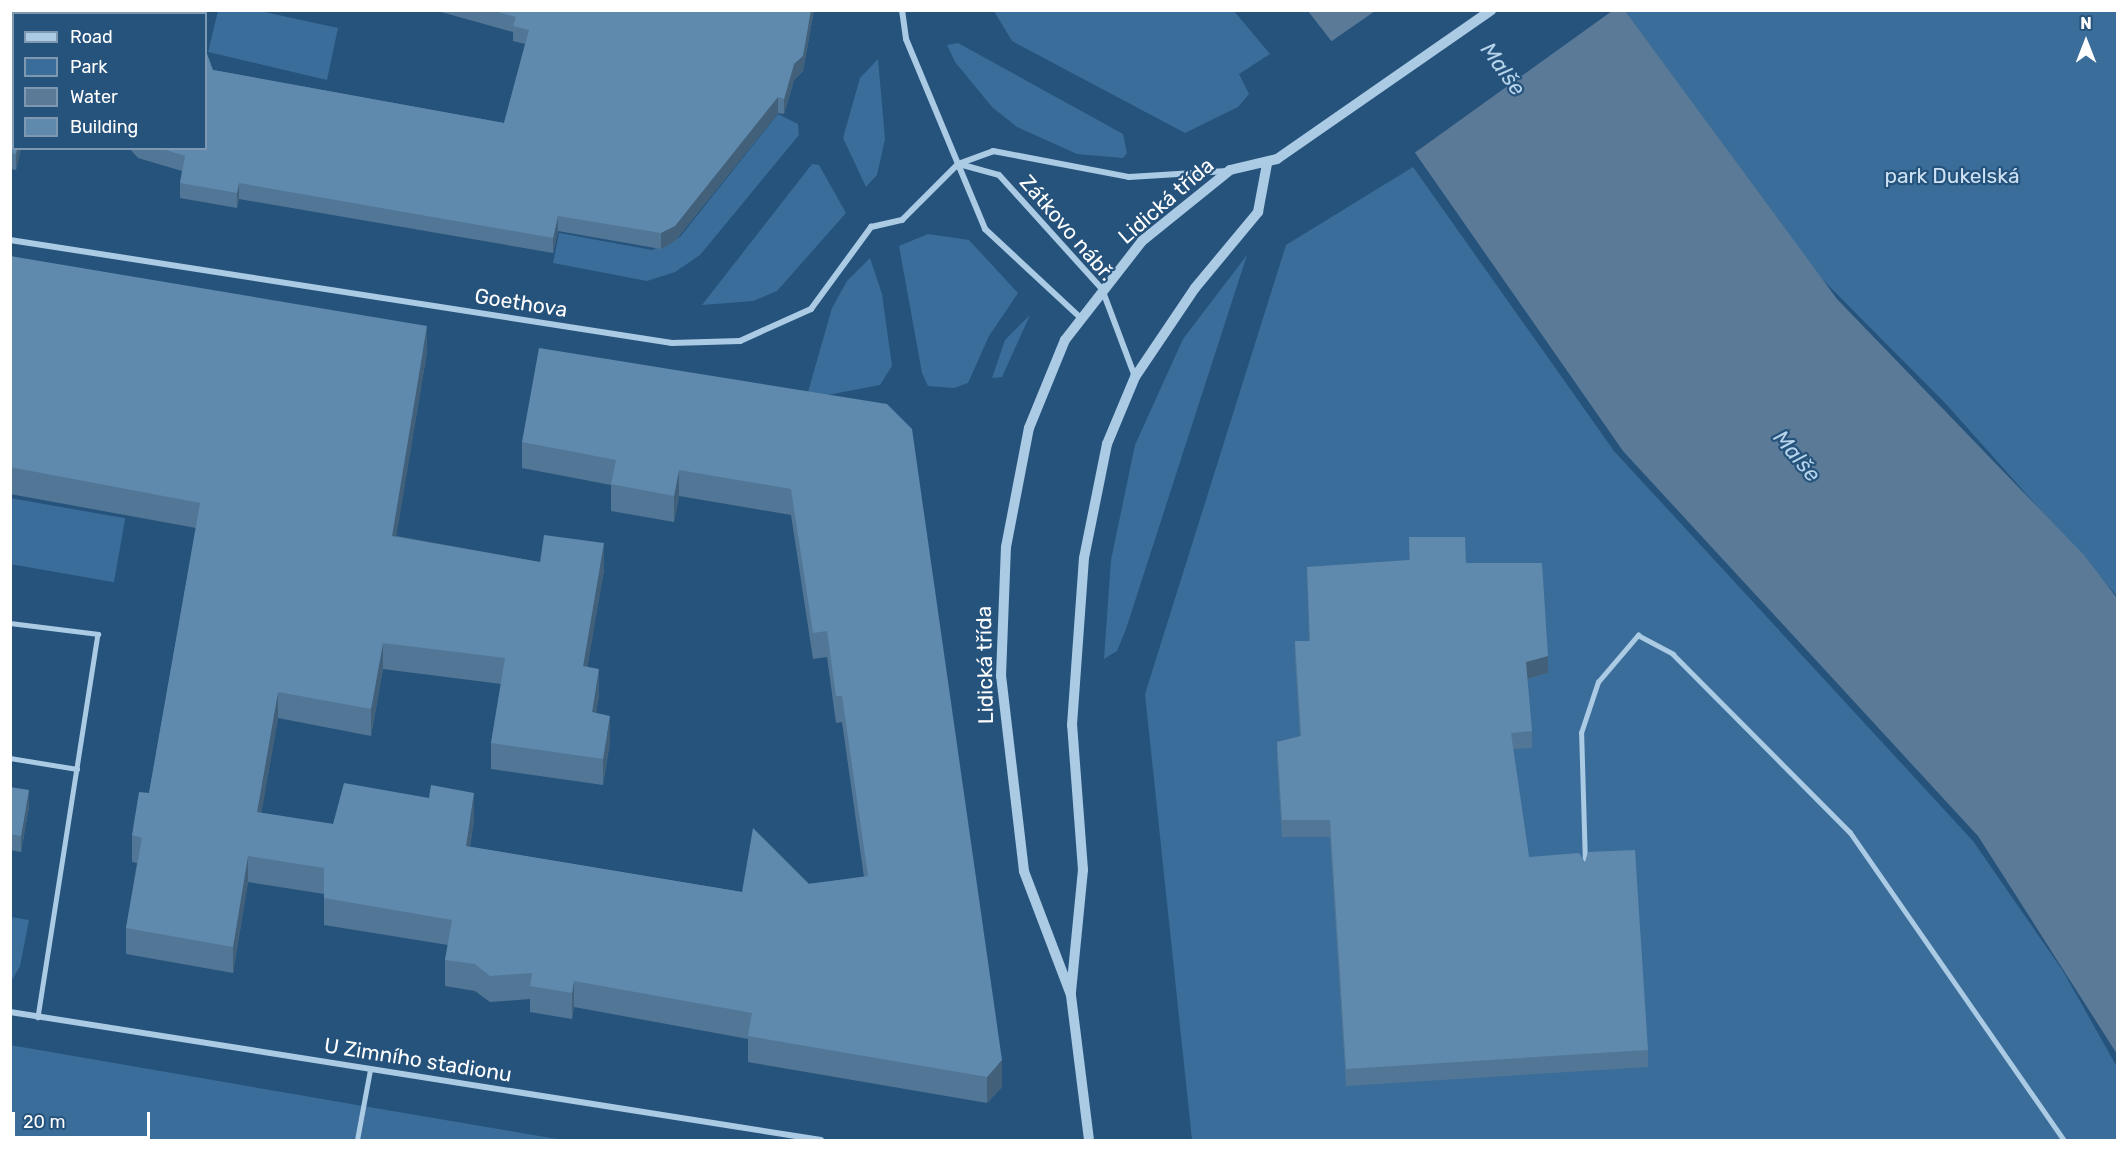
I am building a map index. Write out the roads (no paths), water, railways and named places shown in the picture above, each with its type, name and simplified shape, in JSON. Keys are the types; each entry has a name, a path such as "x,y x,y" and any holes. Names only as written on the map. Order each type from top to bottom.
{"street":[{"path":"902,10 906,39 985,229 1082,319"},
{"path":"1272,162 1491,10"},
{"name":"Zátkovo nábř.","path":"958,164 993,151 1129,177 1230,170"},
{"name":"Lidická třída","path":"1071,995 1024,871 1001,673 1006,547 1029,428 1065,340 1142,241 1230,170 1272,162 1258,212 1195,288 1135,377 1107,444 1084,558 1072,725 1083,870 1071,995 1089,1140"},
{"name":"Zátkovo nábř.","path":"958,164 999,175 1102,290 1135,377"},
{"name":"Goethova","path":"10,240 672,343 740,341 811,309 871,227 902,220 958,164"},
{"name":"U Zimního stadionu","path":"10,1012 821,1140"}],"lane":[{"path":"10,623 98,633 38,1017"},
{"path":"1584,875 1581,733 1598,682 1638,635 1673,654 1850,832 2064,1140"},
{"path":"10,758 77,770"},
{"path":"357,1140 370,1070"}],"water":[{"name":"Malše","path":"1308,11 1625,11 1837,299 2084,555 2117,598 2117,1054 1978,836 1623,451 1388,114"}],"park label":[{"name":"park Dukelská","path":"1952,176"}]}
